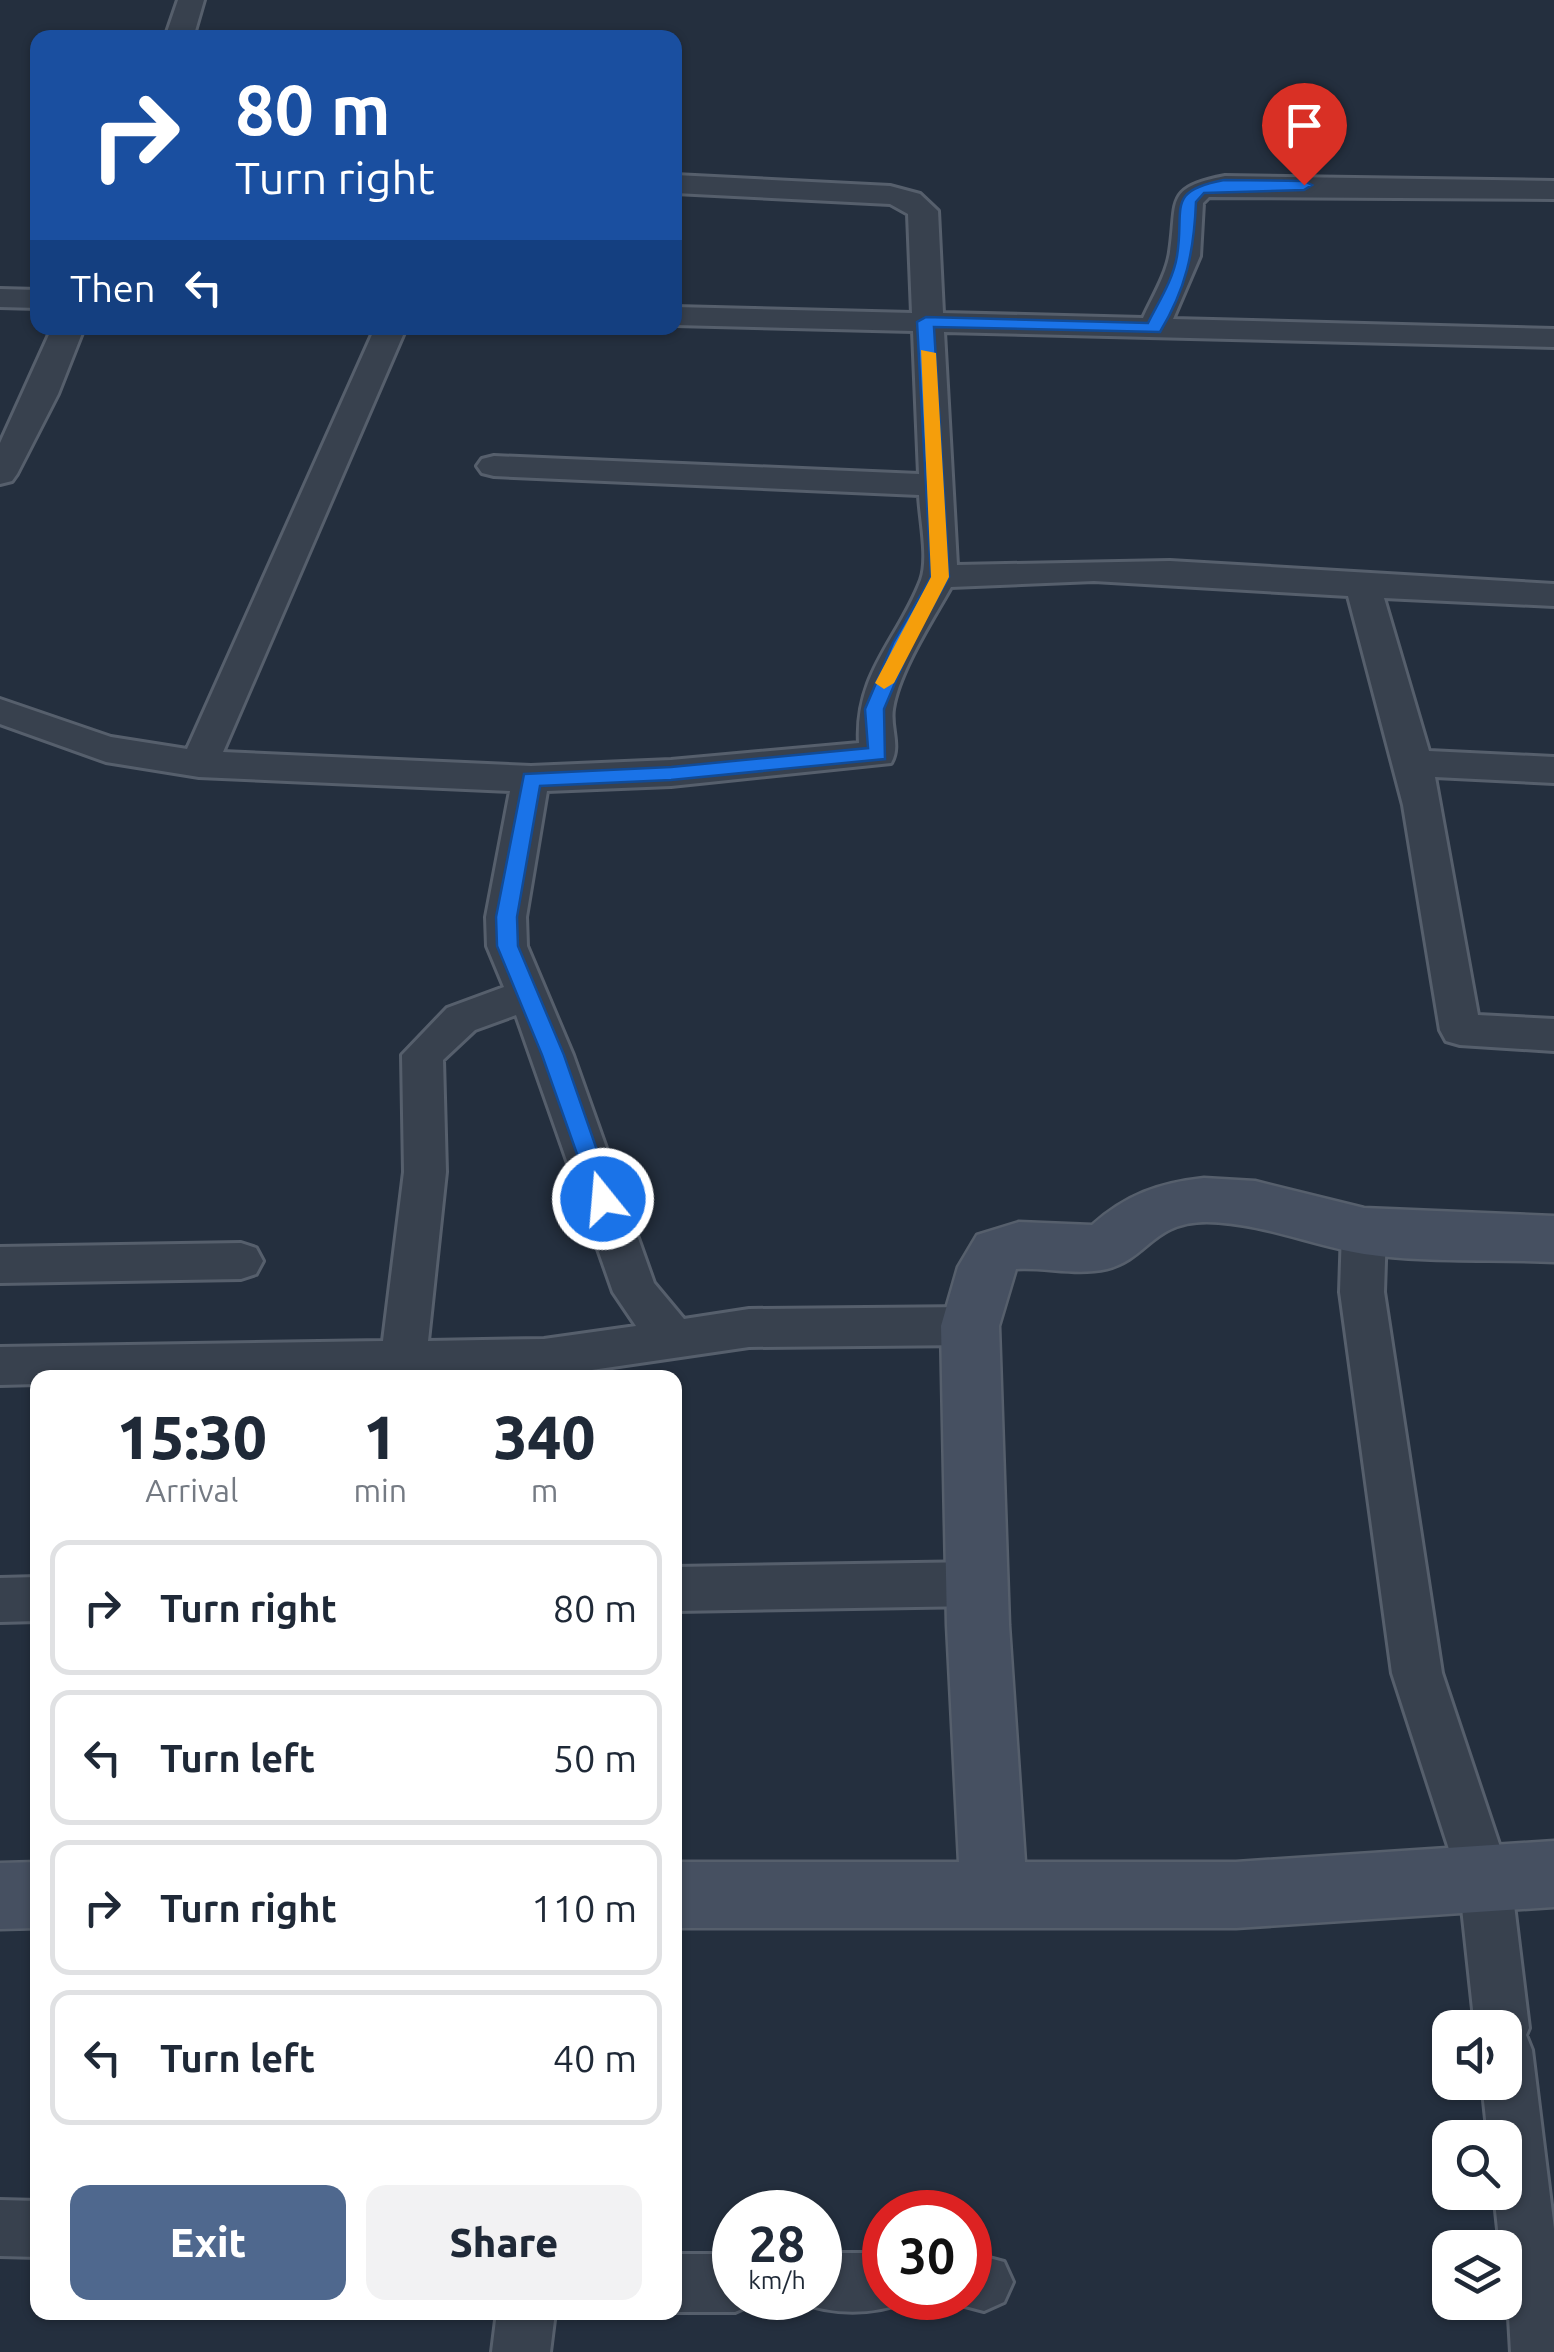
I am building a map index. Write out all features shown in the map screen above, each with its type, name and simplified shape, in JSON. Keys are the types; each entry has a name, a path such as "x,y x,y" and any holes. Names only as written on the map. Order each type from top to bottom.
{"street":[{"path":"182,30 192,0"},
{"path":"0,711 106,749 199,764 532,779 671,774 878,754 875,709 902,643 940,577 923,211 910,200 890,195 682,184"},
{"path":"1154,328 1177,282 1185,256 1188,201 1199,190 1224,185 1554,190"},
{"path":"0,298 30,299"},
{"path":"682,316 1554,338"},
{"path":"0,474 42,394 65,335"},
{"path":"199,764 387,335"},
{"path":"494,466 934,485"},
{"path":"940,577 1018,568 1140,570 1554,595"},
{"path":"1362,584 1398,686 1416,764 1460,1030 1554,1035"},
{"path":"1416,764 1554,770"},
{"path":"532,779 506,917 507,946 553,1055 636,1292 673,1338"},
{"path":"402,1369 425,1172 422,1055 460,1020 525,995"},
{"path":"994,1894 977,1584 970,1326 986,1266 997,1251 1019,1245 1078,1250 1106,1246 1138,1218 1168,1204 1204,1200 1255,1203 1364,1231 1554,1239"},
{"path":"1364,1231 1362,1292 1417,1672 1485,1880 1500,2010"},
{"path":"0,1264 241,1261"},
{"path":"0,1366 402,1369 544,1358 749,1328 970,1326"},
{"path":"682,1588 977,1584"},
{"path":"0,1600 30,1600"},
{"path":"682,1895 1236,1895 1554,1874"},
{"path":"0,1896 30,1896"},
{"path":"1511,2100 1540,2352"},
{"path":"0,2228 30,2229"},
{"path":"682,2283 712,2282"},
{"path":"521,2352 525,2320"}],"slow traffic":[{"path":"884,683 940,577 927,353"}],"route":[{"path":"603,1199 553,1055 507,946 506,917 532,779 671,774 878,754 875,709 886,677 940,577 926,322 1154,328 1177,282 1185,256 1188,201 1199,190 1224,185 1304,185"}]}
